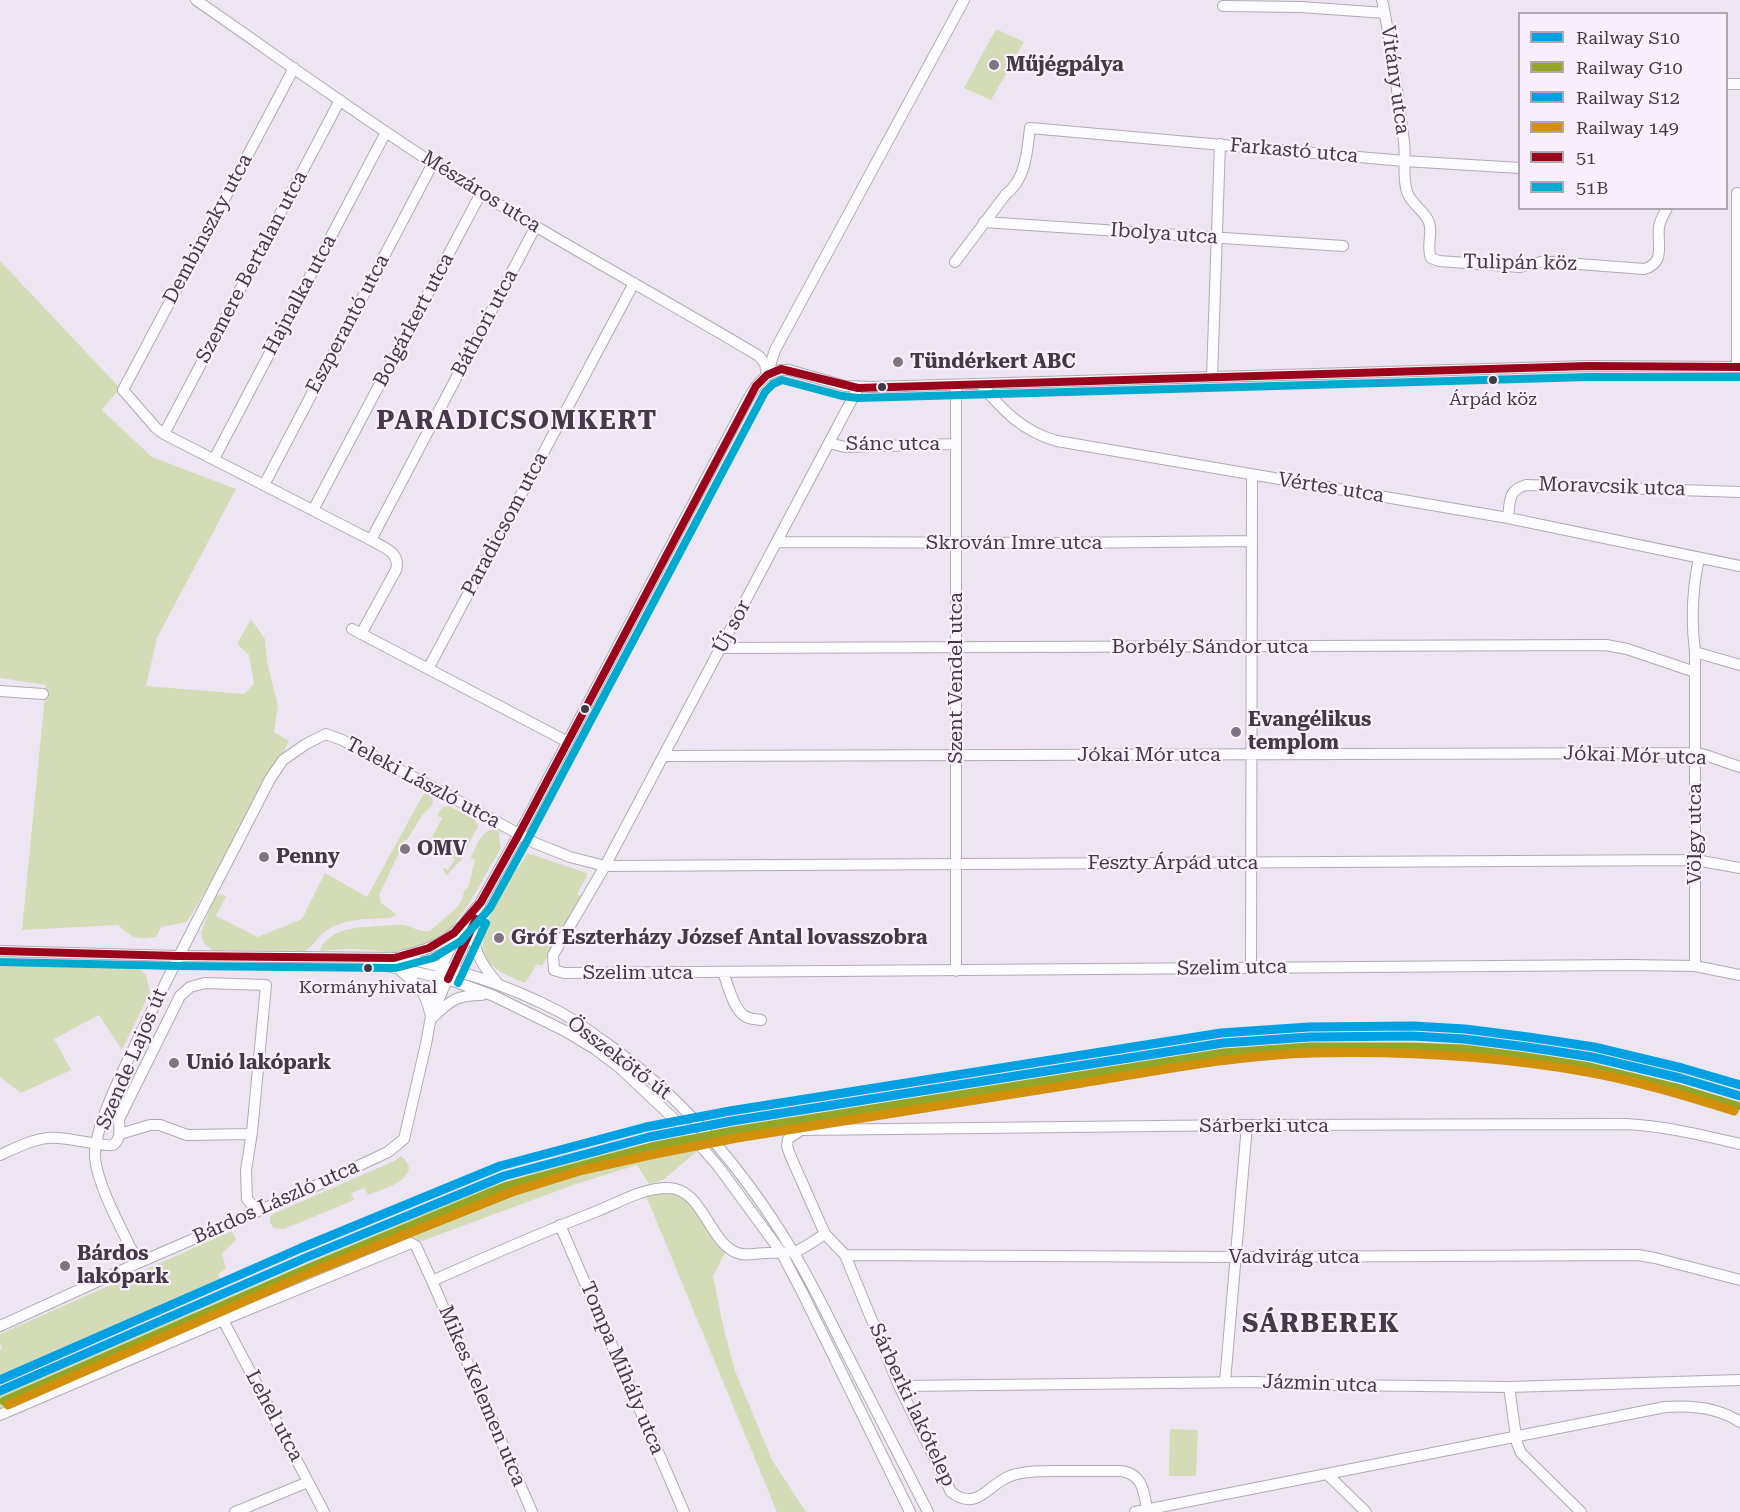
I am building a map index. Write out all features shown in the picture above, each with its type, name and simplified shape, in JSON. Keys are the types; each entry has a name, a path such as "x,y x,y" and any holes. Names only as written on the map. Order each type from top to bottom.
{"street":[{"name":"Mészáros utca","path":"196,0 433,163 759,356 765,364 767,375"},
{"name":"Vitány utca","path":"1382,0 1404,145 1404,161"},
{"name":"Bárdos László utca","path":"1,1324 388,1152 404,1139 431,1019 445,973 469,923 568,742 748,399 767,375 775,350 964,1"},
{"path":"1222,6 1301,7 1385,13"},
{"name":"Dembinszky utca","path":"164,434 123,390 294,68"},
{"name":"Szemere Bertalan utca","path":"164,434 340,100"},
{"name":"Farkastó utca","path":"984,222 1006,195 1016,187 1027,155 1030,128 1404,161 1518,168"},
{"name":"Hajnalka utca","path":"214,459 386,132"},
{"path":"1212,377 1220,144"},
{"name":"Tulipán köz","path":"1404,161 1406,189 1409,197 1429,222 1431,231 1428,251 1431,258 1439,261 1520,267 1540,262 1552,262 1644,269 1653,266 1658,259 1659,226 1666,210"},
{"name":"Eszperantó utca","path":"264,485 433,163"},
{"path":"767,375 780,369 789,370 858,388 1588,366 1739,367 1734,192"},
{"name":"Bolgárkert utca","path":"313,510 481,193"},
{"path":"955,262 984,222"},
{"name":"Ibolya utca","path":"984,222 1343,246"},
{"name":"Báthori utca","path":"371,540 536,226"},
{"name":"Paradicsom utca","path":"428,669 634,283"},
{"name":"Vértes utca","path":"981,385 1008,415 1025,428 1042,437 1057,441 1508,518 1740,566"},
{"name":"Szent Vendel utca","path":"956,386 956,971"},
{"name":"Új sor","path":"554,970 553,955 605,866 858,388"},
{"path":"164,434 391,552 398,561 396,570 356,631 568,742"},
{"name":"Sánc utca","path":"829,443 845,447 956,444"},
{"path":"1251,968 1252,475"},
{"name":"Moravcsik utca","path":"1508,518 1514,491 1526,485 1740,492"},
{"name":"Skrován Imre utca","path":"777,542 1134,543 1252,540"},
{"name":"Völgy utca","path":"1695,966 1695,652 1692,610 1693,586 1699,558"},
{"name":"Borbély Sándor utca","path":"721,648 1606,645 1627,649 1695,672"},
{"path":"1695,652 1740,665"},
{"path":"0,691 42,693"},
{"name":"Teleki László utca","path":"326,734 444,793 549,850 605,866"},
{"name":"Szende Lajos út","path":"138,1263 107,1198 95,1158 103,1121 119,1080 178,956 276,770 288,756 326,734"},
{"name":"Jókai Mór utca","path":"664,756 1695,753 1740,767"},
{"name":"Feszty Árpád utca","path":"605,866 1696,860 1740,868"},
{"path":"0,951 178,956 297,956 351,958 395,963 429,948 469,923 476,952 497,991 457,998 431,1019"},
{"path":"395,963 423,991 431,1019"},
{"name":"Összekötő út","path":"395,963 445,973 557,1011 613,1048 654,1081 688,1114 720,1150 769,1215 793,1252 928,1512"},
{"name":"Szelim utca","path":"554,970 564,973 1618,965 1695,966 1740,975"},
{"path":"723,972 742,1014 761,1020"},
{"path":"0,1155 32,1141 54,1137 97,1143 107,1147 112,1145 120,1134 119,1119 180,996 190,987 205,983 266,985 246,1170 248,1199 257,1211"},
{"name":"Összekötő út","path":"497,991 595,1049 620,1068 690,1134 718,1166 781,1252 910,1512"},
{"name":"Sárberki utca","path":"788,1139 801,1130 1626,1124 1677,1129 1740,1144"},
{"path":"120,1134 150,1125 160,1125 187,1135 251,1134"},
{"path":"1225,1382 1247,1125"},
{"name":"Sárberki lakótelep","path":"788,1139 787,1146 790,1155 825,1234 845,1255 899,1386 951,1492 962,1503 969,1505 983,1500 1005,1478 1017,1474 1035,1471 1120,1471 1134,1475 1139,1480 1143,1487 1147,1509"},
{"path":"432,1281 644,1191 669,1188 693,1200 720,1239 736,1253 746,1255 793,1252 825,1234"},
{"name":"Tompa Mihály utca","path":"560,1225 684,1512"},
{"name":"Mikes Kelemen utca","path":"223,1320 411,1243 416,1246 532,1512"},
{"name":"Vadvirág utca","path":"845,1255 1237,1257 1638,1255 1740,1280"},
{"path":"0,1415 223,1320"},
{"name":"Lehel utca","path":"223,1320 324,1512"},
{"name":"Jázmin utca","path":"899,1386 1225,1382 1334,1386 1509,1387 1740,1380"},
{"path":"1509,1387 1521,1453 1578,1509"},
{"path":"1135,1512 1161,1509 1640,1410 1675,1406 1701,1407 1729,1414 1740,1422"},
{"path":"1327,1474 1366,1512"},
{"path":"235,1512 308,1482"}],"green space":[{"name":"Műjégpálya","path":"996,29 1024,42 991,100 964,88"},
{"path":"0,261 120,388 102,410 152,457 236,489 157,638 146,686 244,694 254,684 249,655 237,644 251,619 265,639 267,662 278,706 274,732 289,741 266,788 187,922 161,927 156,937 135,937 118,925 22,930 46,685 0,678"},
{"path":"425,791 433,800 432,806 423,814 405,840 379,895 381,903 397,915 390,918 354,920 337,925 322,934 305,951 212,950 204,943 201,933 214,898 220,894 226,896 216,916 258,937 302,919 325,873 367,897"},
{"path":"449,806 474,819 478,826 461,860 446,876 443,869 448,870 455,859 428,846 424,841 426,837 431,839 442,818 437,815 439,811"},
{"path":"494,829 500,831 500,850 457,921 440,938 424,943 422,949 413,951 350,949 321,951 320,949 331,936 354,928 400,925 430,931 461,902 465,889 468,888 475,860 471,858 475,849 482,836"},
{"path":"527,853 587,873 587,876 577,894 583,897 542,966 537,964 525,983 506,975 489,962 484,952 483,940 490,914"},
{"path":"0,960 133,962 146,975 150,992 122,1050 99,1015 54,1039 71,1070 21,1093 0,1077"},
{"path":"682,1136 696,1152 663,1180 649,1184 637,1165 576,1184 419,1242 416,1237 0,1410 0,1394 474,1192 574,1160"},
{"path":"401,1156 408,1164 409,1170 399,1182 368,1195 365,1188 351,1193 354,1200 284,1229 274,1228 270,1223 270,1216 273,1214"},
{"path":"677,1189 728,1247 713,1276 735,1371 772,1460 806,1512 777,1512 644,1191"},
{"path":"232,1231 236,1240 222,1253 226,1269 218,1274 222,1281 299,1245 302,1251 0,1385 0,1350 2,1349 0,1334"},
{"path":"1170,1429 1198,1430 1196,1476 1169,1476"}],"rail line":[{"name":"S12","path":"0,1380 301,1248 500,1166 646,1127 730,1111 1221,1033 1309,1027 1413,1026 1465,1029 1528,1037 1594,1047 1682,1068 1740,1085"},
{"name":"S10","path":"0,1391 305,1258 504,1176 649,1137 732,1121 1223,1043 1309,1037 1412,1036 1464,1039 1527,1047 1592,1057 1680,1078 1740,1096"},
{"name":"G10","path":"4,1401 309,1268 507,1186 651,1147 734,1131 1224,1053 1309,1047 1463,1049 1526,1057 1590,1067 1677,1088 1737,1106"},
{"name":"149","path":"8,1405 312,1272 512,1192 583,1170 737,1138 1198,1064 1314,1053 1382,1053 1519,1062 1624,1080 1734,1111"}],"transit line":[{"name":"51","path":"0,951 178,956 394,958 429,948 454,933 481,902 519,834 756,386 767,375 781,369 858,388 1588,366 1740,367"},
{"name":"51B","path":"0,962 396,968 433,958 461,941 490,908 765,392 773,384 782,380 858,398 1588,377 1740,377"},
{"name":"51","path":"448,979 476,919"},
{"name":"51B","path":"458,983 486,923"}],"place":[{"name":"Műjégpálya","path":"994,65"},
{"name":"Tündérkert ABC","path":"898,362"},
{"name":"Árpád köz","path":"1493,380"},
{"name":"Evangélikus templom","path":"1236,732"},
{"name":"OMV","path":"405,849"},
{"name":"Penny","path":"264,857"},
{"name":"Gróf Eszterházy József Antal lovasszobra","path":"499,938"},
{"name":"Kormányhivatal","path":"368,968"},
{"name":"Unió lakópark","path":"174,1063"},
{"name":"Bárdos lakópark","path":"65,1266"}],"district":[{"name":"PARADICSOMKERT","path":"517,421"},
{"name":"SÁRBEREK","path":"1321,1324"}]}
